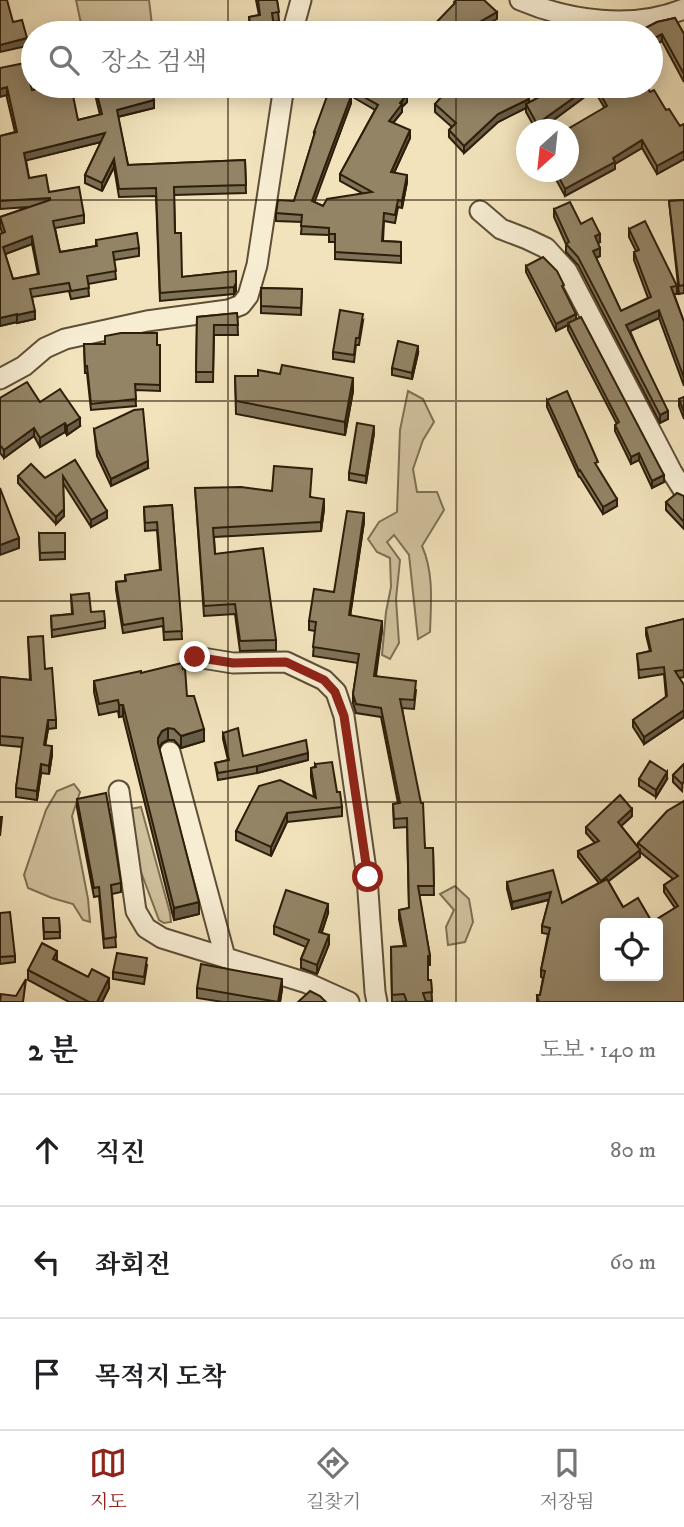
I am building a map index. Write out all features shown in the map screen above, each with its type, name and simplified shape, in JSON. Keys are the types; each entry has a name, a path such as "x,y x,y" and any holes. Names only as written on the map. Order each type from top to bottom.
{"street":[{"path":"295,21 301,0"},
{"path":"520,0 559,14 609,20 644,20 684,9"},
{"path":"0,379 24,366 45,348 65,339 147,321 228,310 241,305 248,296 257,265 282,98"},
{"path":"480,211 501,229 546,248 567,271 684,491"},
{"path":"195,657 233,663 286,662 324,680 335,692 344,716 368,877 377,1002"},
{"path":"170,752 225,957"},
{"path":"120,790 136,911 146,928 162,938 307,983 349,1002"}],"shaded area":[{"path":"76,0 149,0 152,21 80,21"},
{"path":"408,391 423,399 434,422 423,440 413,469 417,492 437,492 444,510 422,546 430,577 430,632 418,639 409,555 394,535 387,542 400,560 396,599 399,643 390,659 382,655 391,587 390,558 377,552 368,539 379,522 397,512 400,430"},
{"path":"74,784 80,792 72,816 90,922 83,920 73,904 28,888 24,875 46,810 57,791"},
{"path":"141,807 171,922 164,923 159,920 138,864 130,809"},
{"path":"455,886 469,899 473,922 465,942 448,945 446,927 454,910 440,894"}],"building":[{"path":"0,0 7,0 13,22 22,20 21,40 0,45"},
{"path":"258,0 277,0 279,12 272,13 273,21 250,21 249,17 260,15"},
{"path":"484,0 497,12 481,21 438,21 454,2"},
{"path":"675,18 684,34 684,74 663,36 662,21"},
{"path":"21,64 21,98 73,98 78,120 102,114 98,98 154,98 117,110 128,165 245,160 246,185 174,187 175,233 181,233 182,277 236,271 234,287 160,293 156,188 119,189 114,159 102,183 85,175 105,133 24,153 29,178 46,175 49,192 79,187 84,215 53,221 60,252 97,246 96,240 137,233 139,248 113,252 116,271 87,276 89,288 71,291 69,283 30,289 35,311 0,318 0,234 5,232 0,217 50,198 0,201 0,136 17,132 7,87 0,89 0,68","holes":["32,236 39,274 13,279 3,247"]},
{"path":"326,98 350,98 312,201 323,206 327,199 372,192 340,174 378,105 366,98 404,98 389,121 410,130 391,172 407,175 402,201 398,200 395,215 384,213 382,241 401,242 401,256 335,252 335,234 329,234 329,228 301,226 302,215 276,213 278,200 294,201"},
{"path":"440,98 529,99 498,114 464,146 449,130 456,123 435,104"},
{"path":"537,98 573,98 544,119 534,119 526,104"},
{"path":"603,98 659,98 680,126 684,124 684,151 657,166 642,140 613,158 615,162 579,181 579,122 607,106"},
{"path":"561,182 578,182 565,189"},
{"path":"684,200 684,285 679,286 669,201"},
{"path":"570,202 581,224 592,218 600,234 595,236 600,248 593,251 621,311 651,297 634,252 639,250 629,229 645,221 677,286 671,287 684,322 684,378 659,310 626,325 668,411 660,415 578,257 566,244 569,242 554,209"},
{"path":"543,257 557,271 576,314 556,324 526,266"},
{"path":"261,288 302,289 301,308 261,306"},
{"path":"340,310 363,314 354,355 333,352"},
{"path":"237,313 238,325 214,325 213,372 196,372 197,317"},
{"path":"581,317 664,475 652,481 639,453 631,457 615,425 619,422 568,323"},
{"path":"157,333 157,345 160,345 160,385 135,384 136,399 91,404 84,344 105,344 105,336"},
{"path":"398,341 418,346 412,373 392,368"},
{"path":"282,365 353,378 345,422 236,401 235,376 258,376 258,370 280,374"},
{"path":"27,382 40,402 60,389 80,418 67,426 65,423 40,438 34,428 4,450 0,445 0,398"},
{"path":"567,391 598,462 595,463 617,499 603,507 579,471 547,400"},
{"path":"684,397 684,412 679,399"},
{"path":"143,409 148,461 111,479 97,449 94,429 134,410"},
{"path":"357,423 374,426 366,476 349,473"},
{"path":"75,460 107,511 91,520 63,476 64,509 56,517 18,476 31,464 45,478"},
{"path":"274,466 312,469 310,497 324,499 321,522 213,528 215,554 263,548 276,640 240,641 235,604 204,606 195,488 241,487 272,491"},
{"path":"0,488 19,538 0,545"},
{"path":"677,493 684,496 684,522 666,502"},
{"path":"172,505 182,631 164,632 163,618 123,625 116,582 126,581 125,575 161,570 157,522 145,523 144,507"},
{"path":"347,511 364,513 349,615 382,621 374,676 416,681 414,700 400,699 423,803 425,848 433,848 434,886 418,886 430,956 428,980 431,980 432,992 423,993 426,1002 407,1002 404,994 392,995 391,947 406,946 399,910 409,908 407,818 394,819 393,804 400,803 381,708 356,704 353,694 359,654 313,647 316,622 309,621 314,589 334,592"},
{"path":"39,533 65,533 65,552 40,553"},
{"path":"89,593 91,612 104,611 105,621 52,630 51,616 73,614 71,595"},
{"path":"684,619 684,670 675,671 684,685 684,710 644,737 633,720 667,696 664,667 639,670 637,654 651,651 646,628"},
{"path":"43,636 45,669 52,668 56,720 48,720 44,745 52,746 49,766 41,764 37,791 16,788 23,738 0,736 0,677 31,680 28,637"},
{"path":"182,663 183,669 185,668 187,696 194,696 204,729 181,736 174,729 168,728 162,731 158,743 199,902 174,908 123,705 119,705 118,700 99,704 94,681"},
{"path":"238,728 243,756 306,740 308,753 218,773 215,763 229,760 223,733"},
{"path":"650,761 667,772 656,790 639,779"},
{"path":"332,762 342,807 287,813 271,847 236,831 259,786 280,780 316,798 311,768 316,767 315,764"},
{"path":"684,764 684,781 682,784 673,775"},
{"path":"106,793 121,883 111,885 116,937 104,939 99,887 94,888 77,799"},
{"path":"620,795 632,809 618,822 640,850 601,881 578,851 599,841 586,827"},
{"path":"684,801 684,1002 539,1002 537,995 540,995 545,971 541,970 550,928 542,926 551,892 512,902 507,882 553,870 562,903 607,879 623,907 638,898 650,918 600,918 600,981 663,981 663,918 658,918 678,906 664,885 678,876 638,843 667,811"},
{"path":"286,890 328,904 319,932 329,935 317,965 301,959 309,940 274,926"},
{"path":"10,912 15,956 0,957 0,913"},
{"path":"43,918 59,918 60,932 44,932"},
{"path":"42,943 57,951 53,959 88,977 92,969 109,978 97,1002 89,1002 28,970"},
{"path":"117,953 147,958 144,977 113,972"},
{"path":"201,964 282,979 278,1002 197,988"},
{"path":"26,979 23,1002 0,1002 1,994 16,996"},
{"path":"310,991 320,996 326,1002 298,1002"}],"route":[{"path":"195,657 233,663 286,662 324,680 335,692 344,716 368,877"}]}
